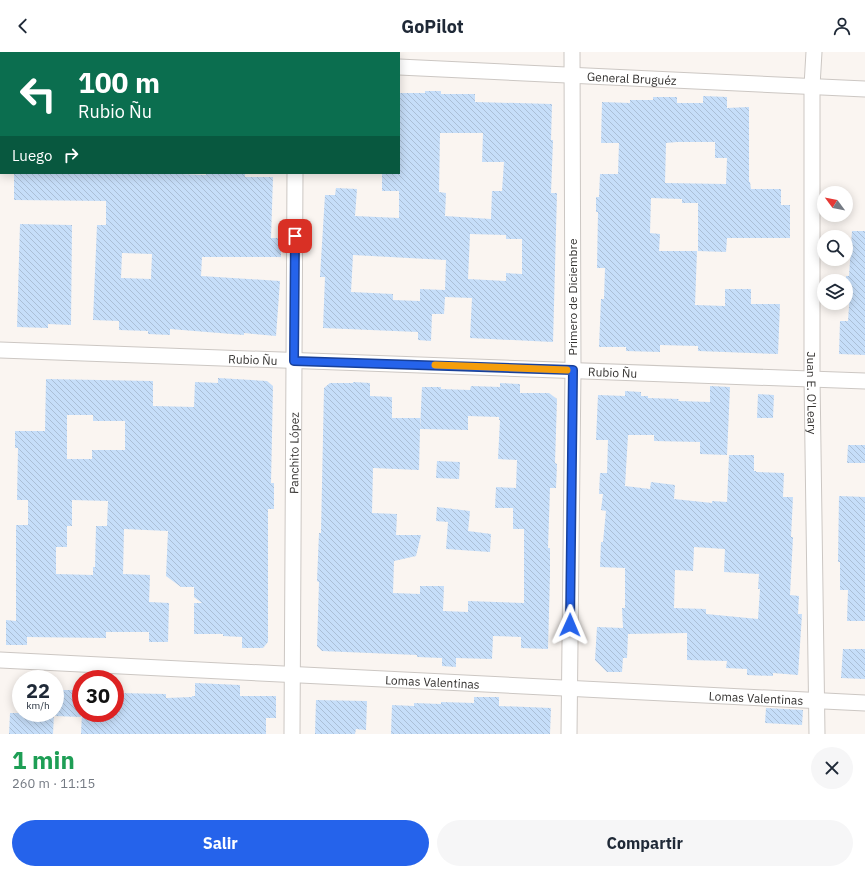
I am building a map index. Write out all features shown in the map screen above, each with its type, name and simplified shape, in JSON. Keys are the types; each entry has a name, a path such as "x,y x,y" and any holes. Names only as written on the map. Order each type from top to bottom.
{"street":[{"name":"Primero de Diciembre","path":"569,734 573,370 572,52"},
{"name":"Juan E. O'Leary","path":"814,52 812,86 812,378 817,734"},
{"name":"General Bruguéz","path":"400,67 865,89"},
{"name":"Panchito López","path":"292,734 296,174"},
{"name":"Rubio Ñu","path":"0,350 865,381"},
{"name":"Lomas Valentinas","path":"0,660 865,704"}],"building":[{"path":"425,91 441,91 441,94 475,94 475,102 552,104 551,140 553,140 551,193 557,193 553,342 470,338 472,298 445,297 444,314 432,314 431,341 418,340 418,332 323,328 325,277 320,277 325,195 335,195 336,188 357,189 355,216 399,218 399,191 382,191 382,174 400,174 400,93 425,93","holes":["440,133 483,133 482,162 504,162 502,191 492,191 491,219 445,216 446,193 439,192","470,234 506,235 506,239 522,239 522,274 506,273 506,281 468,279","353,255 446,260 445,290 420,289 420,301 393,300 393,294 351,292"]},
{"path":"703,96 727,97 727,108 749,107 749,182 751,189 781,189 781,205 790,205 790,238 727,238 726,252 698,251 698,203 682,203 682,199 651,198 650,233 660,234 659,251 697,251 695,305 725,306 725,289 751,289 751,304 780,304 778,354 698,351 698,346 660,345 660,352 626,351 626,347 599,347 601,299 604,299 605,268 597,268 598,212 596,212 596,197 599,197 600,174 618,174 619,143 601,143 602,102 630,103 630,100 653,100 653,97 677,97 677,103 703,103","holes":["715,142 715,158 727,158 726,184 665,183 666,143"]},
{"path":"14,174 245,174 245,177 273,177 271,238 281,238 281,257 202,257 201,276 280,281 276,336 170,329 170,335 148,334 148,331 119,330 119,321 93,320 97,225 106,225 106,201 14,200","holes":["122,253 152,254 151,279 121,278"]},
{"path":"20,224 72,225 71,325 48,324 48,328 17,327"},
{"path":"853,231 865,231 865,355 839,354 840,321 848,321 849,310 853,310 853,274 849,274 850,266 853,266"},
{"path":"218,378 267,381 273,386 271,483 274,483 274,509 268,509 268,642 263,648 242,648 242,637 223,636 223,634 194,634 194,603 202,603 194,597 194,587 181,587 166,576 168,531 124,529 123,574 150,575 149,602 169,603 168,642 149,642 149,632 106,632 106,638 27,637 27,645 6,645 6,620 16,621 16,525 28,525 28,500 17,500 18,448 15,448 15,431 45,431 46,379 153,381 153,406 194,407 195,382 218,383","holes":["67,415 93,415 93,421 125,421 125,450 92,450 92,459 67,459","72,500 108,501 107,526 96,526 95,567 93,567 93,575 56,574 56,547 67,547 67,526 72,526"]},
{"path":"330,383 370,383 370,396 392,397 392,418 420,418 420,429 422,387 470,390 471,386 500,387 500,383 520,384 520,393 549,393 557,399 555,463 557,464 556,488 550,488 548,548 550,548 550,574 548,649 521,648 521,637 493,636 492,659 456,658 456,667 442,666 442,658 417,657 417,655 322,651 317,646 319,582 317,581 319,533 321,533 324,388","holes":["468,416 499,417 498,459 517,460 516,488 496,487 495,508 513,508 513,529 524,529 524,603 468,601 468,612 443,611 444,586 420,586 420,594 393,593 394,561 416,556 421,535 396,535 397,514 372,513 373,468 419,470 420,429 468,430"]},
{"path":"710,386 730,387 727,455 700,454 700,442 654,441 654,435 628,435 625,486 650,489 651,482 675,485 674,499 712,503 712,501 727,502 729,455 754,455 754,471 784,473 783,497 793,497 791,537 793,537 790,595 799,596 798,614 802,614 798,675 773,673 773,676 747,675 747,669 726,668 727,661 687,660 687,633 628,634 627,658 623,658 622,672 607,672 595,660 597,627 623,628 622,608 625,608 625,568 600,567 601,542 603,542 606,511 601,510 603,494 599,494 600,473 607,473 608,440 596,440 598,395 625,396 625,391 641,392 641,396 648,396 648,398 710,402","holes":["694,547 725,549 724,572 759,574 758,589 760,589 758,619 706,614 706,609 674,608 675,570 693,571"]},
{"path":"758,394 774,395 773,418 757,418"},
{"path":"848,445 865,445 865,463 847,463"},
{"path":"437,461 460,462 459,479 436,478"},
{"path":"839,496 865,497 865,621 847,621 848,590 840,590 840,562 838,562"},
{"path":"437,507 470,511 468,531 491,534 490,552 446,549 448,522 436,521"},
{"path":"843,649 865,649 865,679 841,678"},
{"path":"195,683 240,685 240,696 276,696 276,718 266,718 266,734 81,734 82,722 124,722 124,693 166,694 166,698 195,696"},
{"path":"64,690 72,690 72,717 64,716"},
{"path":"474,697 499,697 499,706 551,708 550,734 391,734 392,705 414,706 414,703 441,704 441,702 474,703"},
{"path":"316,700 367,701 366,730 356,729 355,734 315,734"},
{"path":"766,708 803,710 802,725 765,723"},
{"path":"10,713 12,713 12,722 54,722 53,734 9,734"}],"slow traffic":[{"path":"435,365 567,370"}],"route":[{"path":"295,236 294,361 573,370 570,625"}]}
